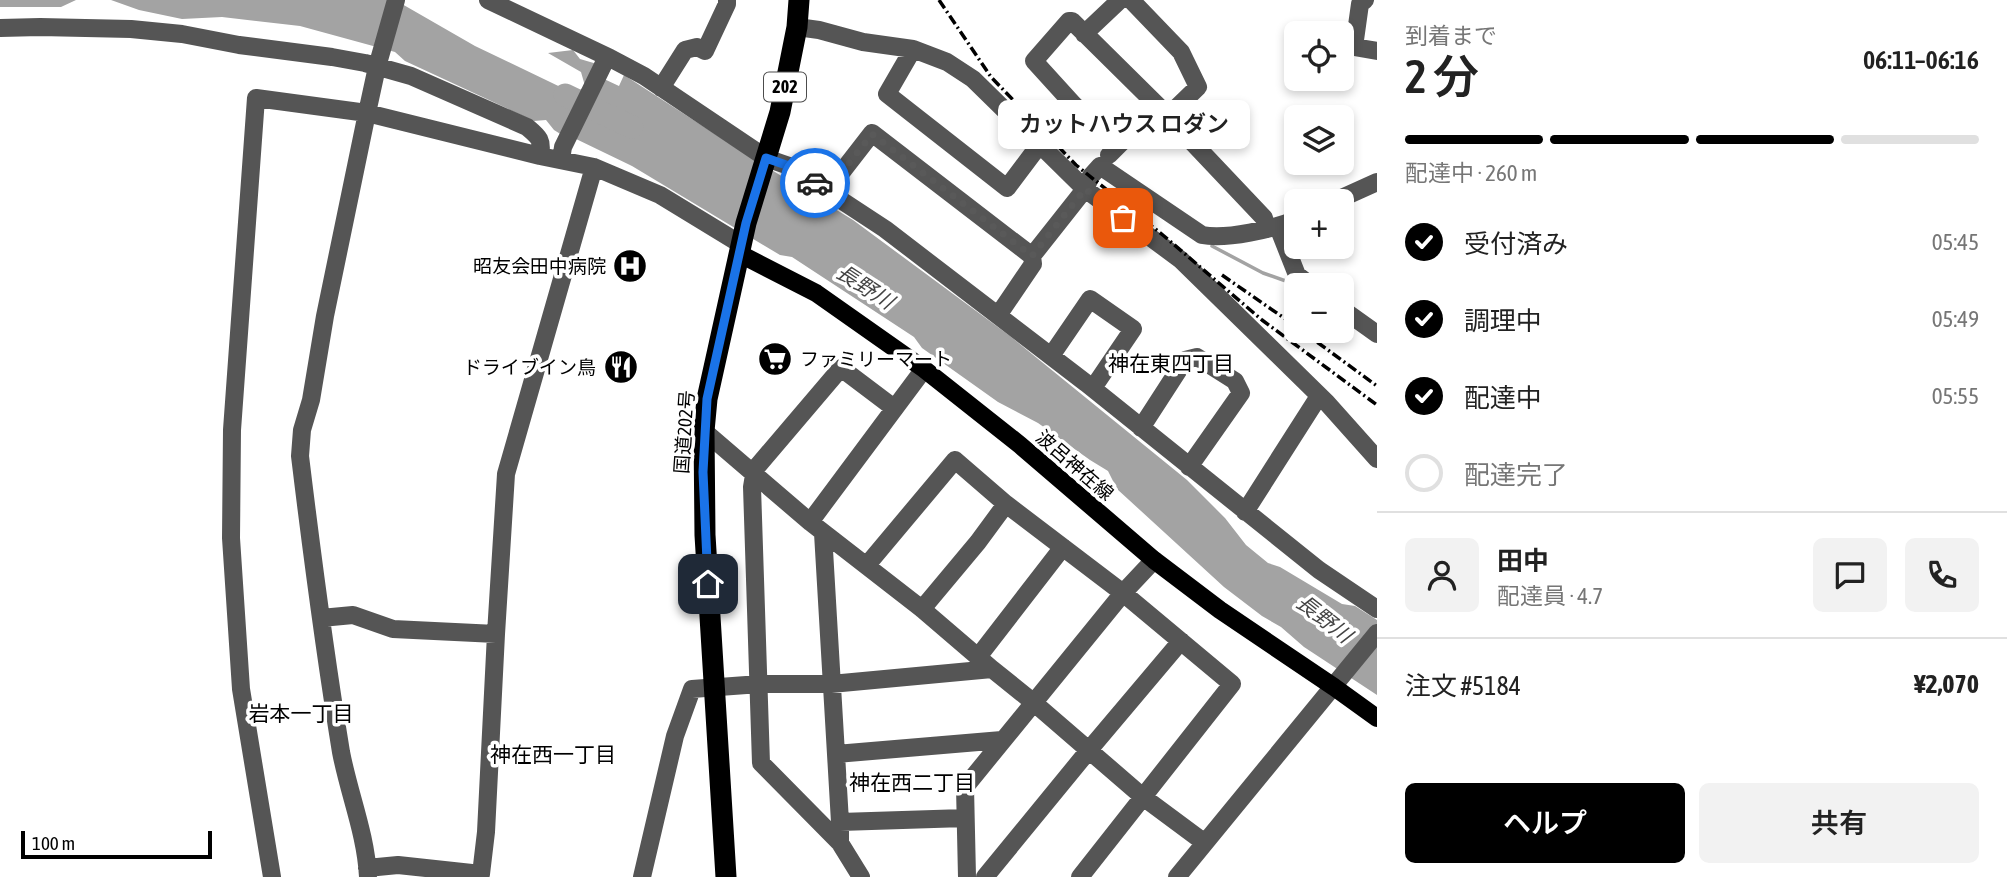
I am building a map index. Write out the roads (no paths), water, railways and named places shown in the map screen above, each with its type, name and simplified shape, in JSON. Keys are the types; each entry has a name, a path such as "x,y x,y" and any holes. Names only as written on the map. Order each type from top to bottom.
{"highway":[{"name":"国道202号","path":"726,877 705,535 704,431 707,399 746,223 780,112 797,27 799,0"}],"main road":[{"name":"波呂神在線","path":"741,250 816,293 924,369 1154,560 1220,610 1377,718"}],"street":[{"path":"396,0 367,113 325,316 311,400 302,430 300,456 330,686 346,780 358,821 368,872 398,865 485,875 506,474 594,167"},
{"path":"488,0 607,57 661,88 764,164 789,166 885,229 1093,388 1318,570 1377,609"},
{"path":"661,88 685,50 697,47 705,51 727,0"},
{"path":"1084,34 1120,0"},
{"path":"999,314 1033,264 1032,256 1116,146 1198,87 1181,52 1131,0"},
{"path":"1365,0 1360,4 1354,47 1377,51"},
{"path":"1116,146 1034,61 1069,21 1163,111 1264,218 1273,228 1296,273"},
{"path":"797,27 913,50 947,62 973,79 1085,189 1181,260 1319,396 1377,459"},
{"path":"0,28 131,29 170,33 331,57 377,67 411,76 527,127 537,135 542,145 540,156"},
{"path":"913,50 887,94 1007,188 1040,144"},
{"path":"561,160 563,147 607,57"},
{"path":"272,877 242,689 231,538 232,430 256,98 367,113 594,167 660,195 741,250"},
{"path":"827,191 872,134 1032,256"},
{"path":"1100,166 1202,235 1213,237 1284,224"},
{"path":"1354,192 1377,182"},
{"path":"1051,356 1090,299 1133,329 1093,388"},
{"path":"1354,318 1377,334"},
{"path":"1140,428 1185,360 1197,357 1234,381 1241,393 1189,467"},
{"path":"862,877 840,843 761,763 752,488 755,468 841,368 894,408"},
{"path":"840,843 841,822 831,684 816,527 894,408 924,369"},
{"path":"1245,512 1319,396"},
{"path":"704,431 816,527 922,608 1143,797 1205,843"},
{"path":"867,565 955,460 1006,504 1123,593 1232,684 1080,877"},
{"path":"922,608 1006,504"},
{"path":"642,877 675,736 692,689 760,684 831,684 985,663 1063,547"},
{"path":"967,877 965,787 1123,593 1154,560"},
{"path":"321,618 353,615 393,629 496,634"},
{"path":"1177,877 1377,633"},
{"path":"985,877 1181,641"},
{"path":"836,754 1002,740"},
{"path":"841,822 965,818"}],"water":[{"path":"0,0 76,0 61,7 0,7"},
{"path":"111,0 395,0 475,46 575,94 585,86 581,72 548,53 573,50 580,59 597,64 562,135 546,120 534,121 405,61 395,52 300,26 222,17 182,19 139,10"},
{"path":"624,75 853,220 1010,336 1187,480 1225,518 1246,545 1268,563 1280,567 1342,604 1355,606 1377,620 1377,695 1304,647 1281,627 1224,587 1117,489 1108,471 1038,423 998,402 922,348 914,337 792,257 780,255 632,166 574,138 585,115 600,123 607,108 594,100 604,79 619,86"}],"waterway":[{"name":"長野川","path":"565,95 632,127"},
{"path":"1212,246 1263,273 1284,280"}],"railway":[{"path":"939,0 991,77 1076,165 1262,320 1377,405"},
{"path":"1222,275 1284,318"},
{"path":"1318,343 1377,386"}],"place":[{"name":"カットハウス ロダン","path":"1123,218"},
{"name":"昭友会田中病院","path":"630,266"},
{"name":"ファミリーマート","path":"775,359"},
{"name":"ドライブイン鳥","path":"621,367"}],"district":[{"name":"神在東四丁目","path":"1171,364"},
{"name":"岩本一丁目","path":"301,714"},
{"name":"神在西一丁目","path":"553,755"},
{"name":"神在西二丁目","path":"912,783"}]}
